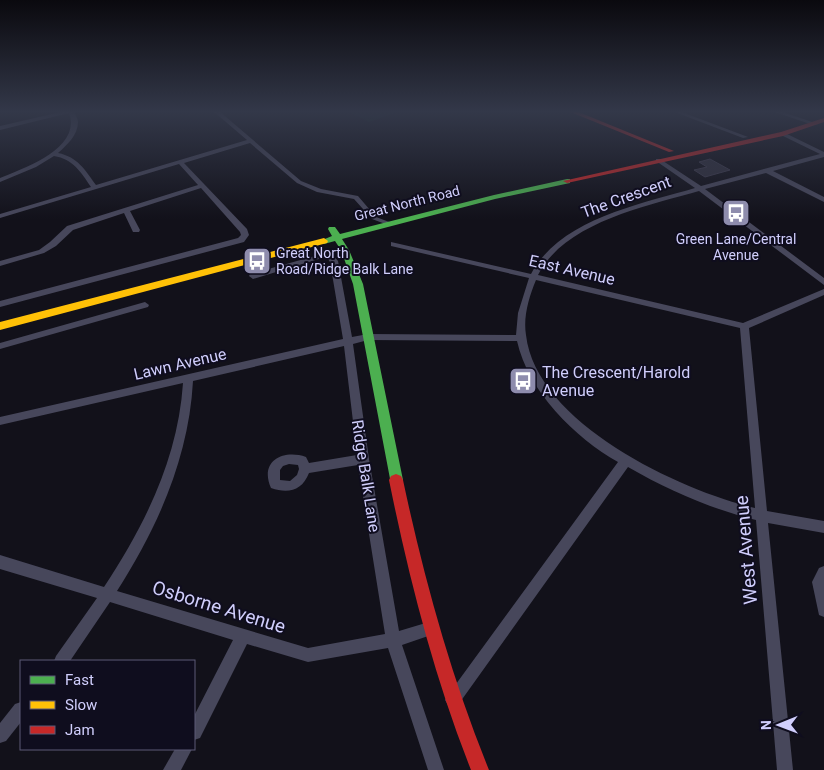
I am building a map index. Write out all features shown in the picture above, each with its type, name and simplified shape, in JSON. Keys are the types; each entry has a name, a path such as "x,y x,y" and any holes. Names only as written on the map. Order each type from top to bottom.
{"main road":[{"path":"649,147 658,157"},
{"path":"659,147 671,151"},
{"name":"Great North Road","path":"371,223 388,223 693,147"},
{"name":"Great North Road","path":"0,326 371,223 658,157 713,147"},
{"name":"Great North Road","path":"0,316 334,233"},
{"name":"Ridge Balk Lane","path":"334,233 354,272 412,562 429,629 451,702 480,770"}],"street":[{"path":"0,180 52,154 60,147"},
{"path":"0,216 231,147"},
{"path":"258,147 299,182 319,191 356,197 371,223"},
{"path":"810,147 824,154"},
{"path":"52,154 66,155 73,159 94,187"},
{"name":"The Crescent","path":"824,154 700,188 617,214 591,225 555,248 543,261 533,277 526,295 521,318 521,338 527,360 550,399 594,441 624,462 666,482 722,503 762,515 824,527"},
{"path":"658,157 824,282"},
{"path":"0,304 241,240 244,236 244,231 180,162"},
{"path":"768,170 824,200"},
{"path":"0,264 38,252 52,245 60,234 70,228 202,186"},
{"path":"126,210 136,230"},
{"name":"East Avenue","path":"394,244 744,326"},
{"name":"Ridge Balk Lane","path":"253,276 322,256 330,257 334,261 348,340 363,459 393,640 436,770"},
{"path":"744,326 824,292"},
{"path":"0,346 145,305"},
{"name":"West Avenue","path":"744,326 785,770"},
{"name":"Lawn Avenue","path":"0,421 348,340 368,337 521,338"},
{"path":"62,660 108,595 147,526 172,468 184,419 188,378"},
{"path":"306,469 363,459"},
{"path":"451,702 624,462"},
{"name":"Osborne Avenue","path":"0,562 308,655 393,640 429,629"},
{"path":"824,573 819,582 824,610"},
{"path":"195,730 244,636"},
{"path":"0,735 20,711"},
{"path":"171,770 183,750"}],"building":[{"path":"710,159 730,170 705,177 694,170 707,167 699,162"}],"traffic: fast":[{"path":"324,241 494,197 567,181"},
{"path":"332,229 345,250 358,284 396,480"}],"traffic: slow":[{"path":"0,326 324,241"}],"traffic: jam":[{"path":"661,147 671,151"},
{"path":"567,181 724,147"},
{"path":"396,480 412,554 431,627 453,699 480,770"}],"place":[{"name":"Green Lane/Central Avenue","path":"736,213"},
{"name":"Great North Road/Ridge Balk Lane","path":"257,261"},
{"name":"The Crescent/Harold Avenue","path":"523,381"}]}
